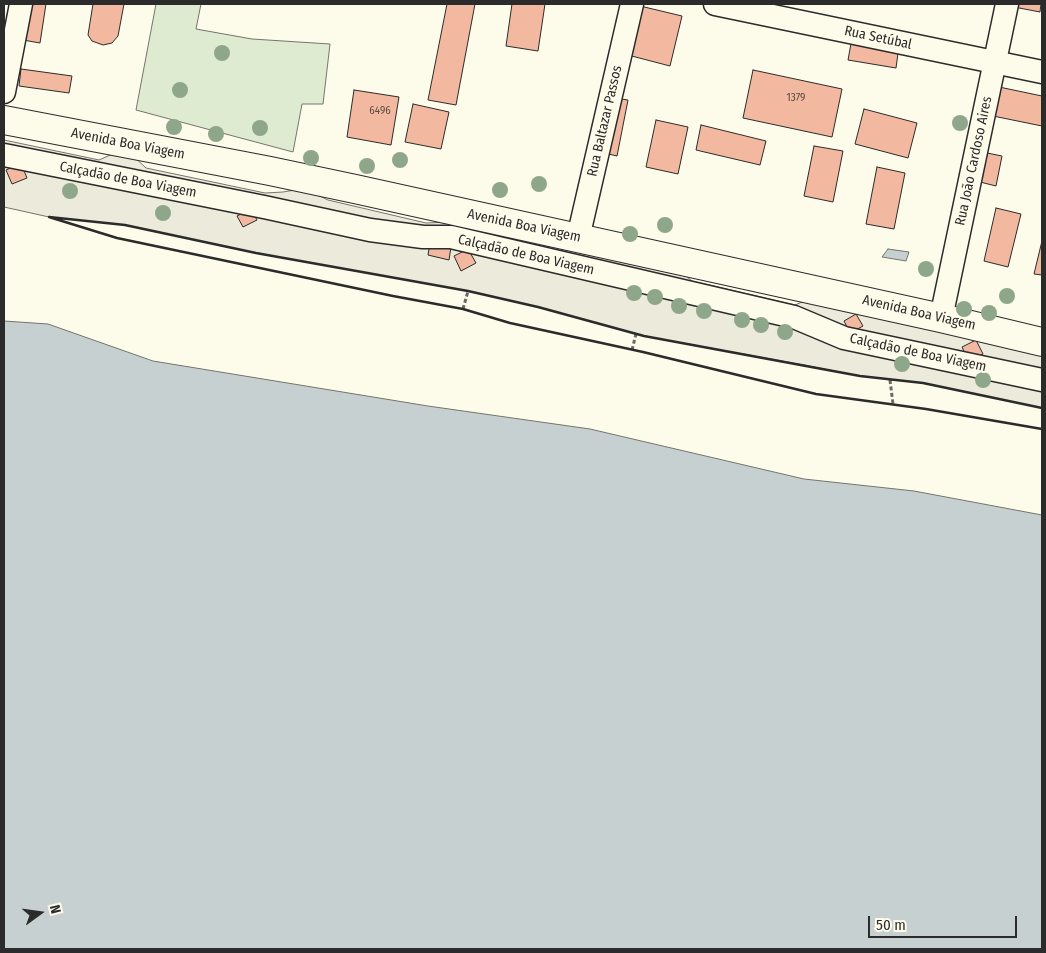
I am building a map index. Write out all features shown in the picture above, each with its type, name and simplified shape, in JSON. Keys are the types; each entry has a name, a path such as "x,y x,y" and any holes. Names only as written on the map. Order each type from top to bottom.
{"main road":[{"name":"Avenida Boa Viagem","path":"4,120 289,175 941,318 1042,342"}],"street":[{"path":"4,92 21,4"},
{"name":"Rua Baltazar Passos","path":"578,238 632,4"},
{"name":"Rua Setúbal","path":"715,4 1042,72"},
{"name":"Rua João Cardoso Aires","path":"941,318 1007,4"},
{"name":"Calçadão de Boa Viagem","path":"4,155 370,230 423,237 451,237 794,317 844,338 1042,380"}],"path":[{"path":"463,309 468,291"},
{"path":"632,350 636,334"},
{"path":"890,380 893,404"}],"green space":[{"path":"156,4 201,4 196,29 252,39 330,44 323,104 302,104 293,152 136,110"}],"shaded area":[{"path":"4,140 99,160 117,152 130,153 146,168 265,193 295,190 311,192 328,200 426,223 450,222 681,272 692,281 795,305 814,297 1042,356 1042,408 923,383 860,376 644,336 538,307 468,291 256,253 125,225 49,217 4,207"},
{"path":"888,249 909,252 906,261 882,257"},
{"path":"4,321 48,324 153,361 428,406 590,429 804,479 914,491 1042,515 1042,949 4,949"}],"building":[{"path":"28,4 46,4 40,43 23,40"},
{"path":"93,4 124,4 118,36 112,43 103,45 92,41 88,35"},
{"path":"447,4 475,4 456,105 428,100"},
{"path":"512,4 545,4 538,51 506,46"},
{"path":"1015,4 1041,4 1040,12 1014,7"},
{"path":"636,5 682,16 670,66 624,54"},
{"path":"852,38 899,46 896,68 848,60"},
{"path":"21,69 72,76 69,93 19,86"},
{"path":"753,70 842,89 832,137 743,118"},
{"path":"999,87 1042,96 1042,126 993,116"},
{"path":"354,90 399,97 391,145 347,137"},
{"path":"615,98 628,100 617,156 604,153"},
{"path":"413,104 449,112 441,149 405,142"},
{"path":"864,109 917,123 908,158 855,144"},
{"path":"656,120 688,127 678,174 646,167"},
{"path":"701,125 766,141 760,165 696,150"},
{"path":"814,146 843,151 833,202 804,196"},
{"path":"982,152 1002,156 996,186 976,181"},
{"path":"21,163 27,178 12,184 6,170"},
{"path":"877,167 905,173 894,229 866,224"},
{"path":"996,208 1021,214 1008,267 984,261"},
{"path":"251,209 257,220 243,227 237,216"},
{"path":"1042,241 1042,275 1034,274"},
{"path":"430,243 451,247 449,260 428,255"},
{"path":"468,249 476,263 461,271 454,256"},
{"path":"856,314 863,326 850,333 844,321"},
{"path":"976,340 983,354 969,362 962,347"}],"wall":[{"path":"1042,408 923,383 860,376 644,336 538,307 468,291 256,253 125,225 49,217 117,238 463,309 510,323 643,352 816,394 926,409 1042,429"}]}
